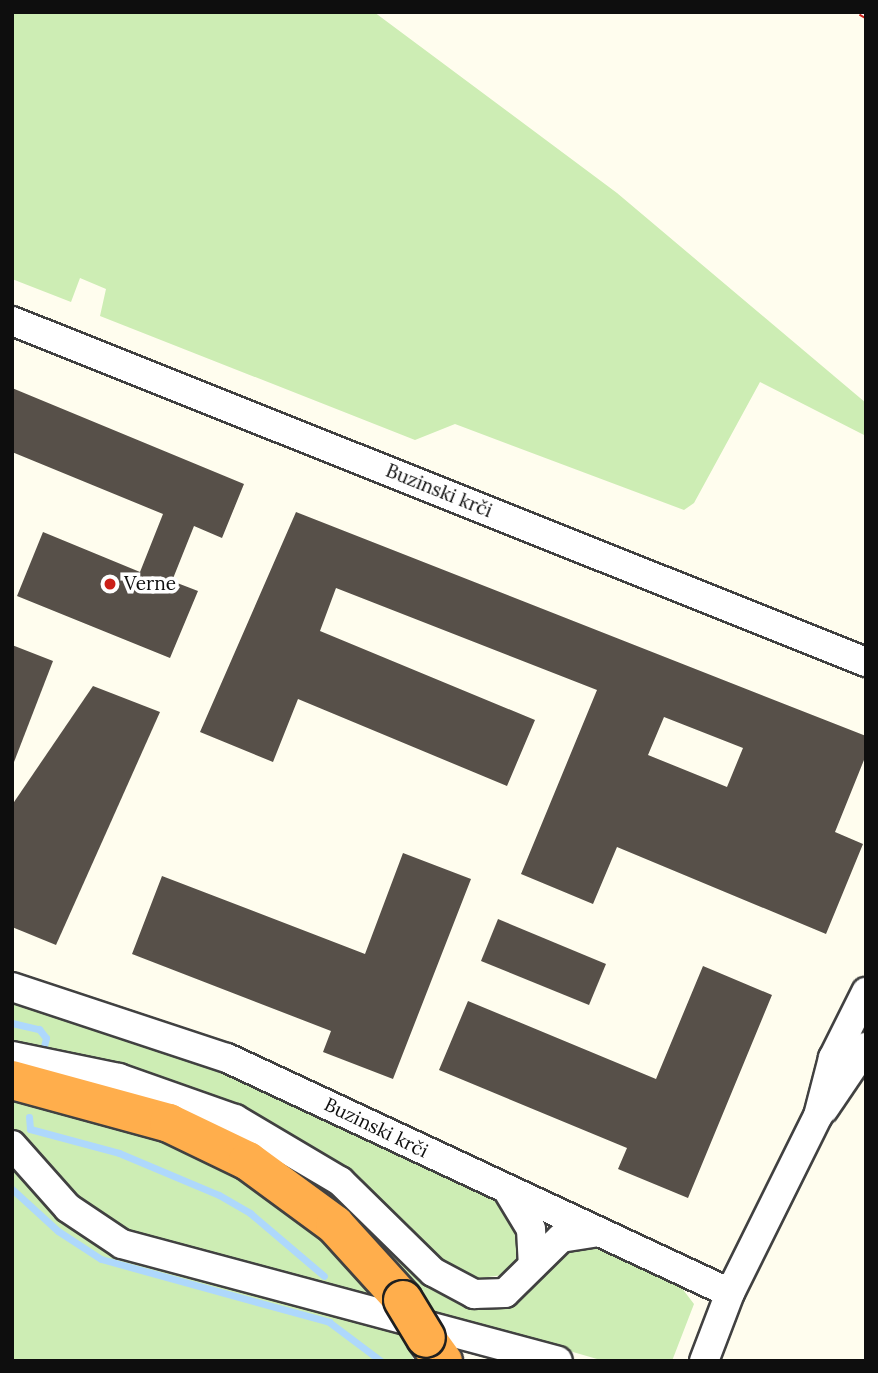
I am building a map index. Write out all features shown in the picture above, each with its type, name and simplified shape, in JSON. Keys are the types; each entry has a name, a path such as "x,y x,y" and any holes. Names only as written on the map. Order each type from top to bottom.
{"highway":[{"path":"12,1080 169,1124 248,1161 335,1225 403,1300 433,1353"}],"street":[{"name":"Buzinski krči","path":"12,321 866,662"},
{"name":"Buzinski krči","path":"12,986 227,1058 730,1293"},
{"path":"818,1116 833,1058 866,992"},
{"path":"704,1361 730,1293 818,1116 866,1047"},
{"path":"12,1056 120,1078 235,1119 340,1181 433,1272 474,1294 505,1293 561,1238 598,1232"},
{"path":"12,1145 68,1209 122,1244 558,1361"},
{"path":"508,1191 531,1229 533,1265"}],"green space":[{"path":"12,12 374,12 617,193 866,403 866,436 760,382 694,503 684,510 455,424 415,440 100,316 106,289 80,278 71,302 12,279"},
{"path":"12,1001 193,1058 500,1203 520,1230 515,1264 503,1275 473,1279 444,1265 364,1187 12,1045"},
{"path":"12,1100 110,1122 188,1148 240,1176 348,1258 383,1300 135,1237 73,1201 12,1128"},
{"path":"187,1110 338,1194 442,1292 469,1307 503,1305 525,1295 559,1257 573,1249 594,1246 681,1287 694,1304 672,1361 604,1361 428,1310"},
{"path":"12,1163 73,1230 112,1253 403,1333 414,1361 12,1361"}],"building":[{"path":"12,388 244,484 222,538 194,526 172,581 198,591 170,658 17,596 43,532 140,572 163,514 12,452"},
{"path":"296,512 866,736 866,755 835,832 863,844 826,934 617,847 593,904 521,874 597,690 336,588 320,631 535,720 507,786 298,699 273,762 200,732","holes":["664,717 743,748 727,787 648,755"]},
{"path":"12,645 53,661 14,762 12,761"},
{"path":"93,686 160,712 56,945 12,927 12,805"},
{"path":"403,853 471,879 393,1079 323,1052 331,1031 132,954 162,876 365,954"},
{"path":"498,919 606,964 589,1005 481,961"},
{"path":"703,966 772,995 688,1198 618,1169 627,1148 439,1070 468,1001 656,1079"}],"waterway":[{"path":"12,1023 39,1029 46,1038 44,1046"},
{"path":"29,1117 30,1129"},
{"path":"30,1129 119,1153 219,1195 250,1213 324,1276"},
{"path":"12,1189 58,1231 101,1259 329,1322 381,1361"}],"railway":[{"path":"861,12 866,15"}],"place":[{"name":"Verne","path":"110,584"}]}
